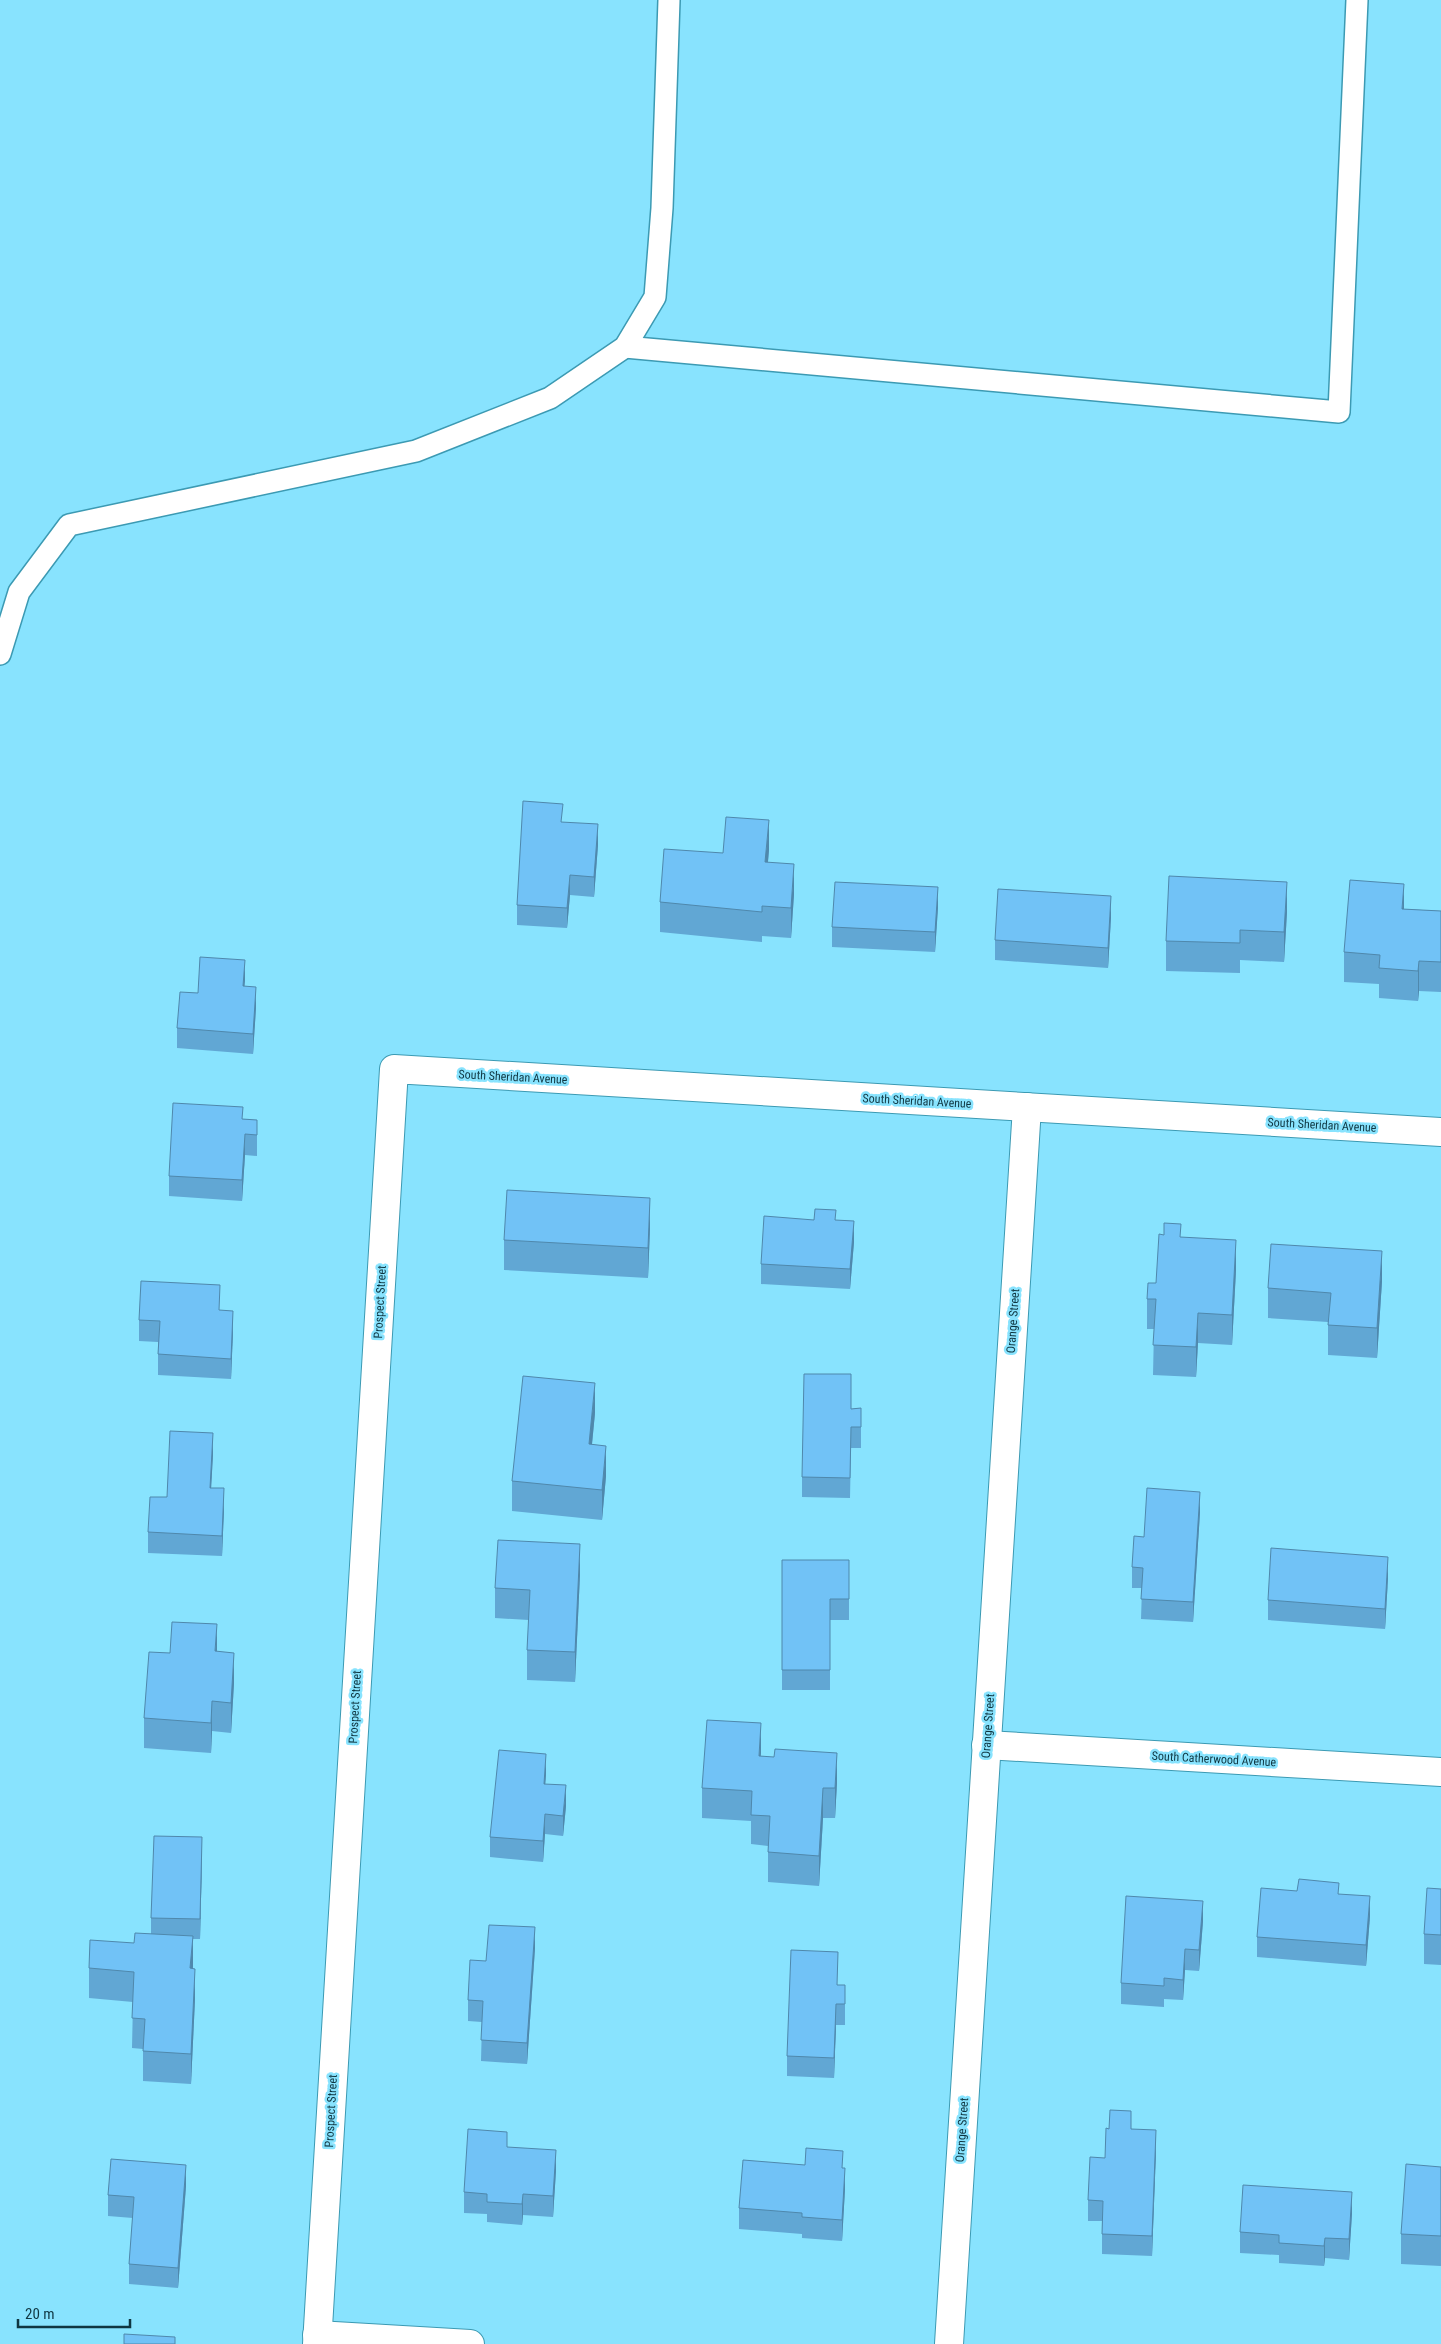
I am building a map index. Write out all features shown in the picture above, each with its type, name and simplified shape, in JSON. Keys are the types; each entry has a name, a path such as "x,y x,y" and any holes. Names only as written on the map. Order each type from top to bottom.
{"street":[{"name":"South Sheridan Avenue","path":"394,1069 1441,1132"},
{"name":"Prospect Street","path":"317,2339 394,1069"},
{"name":"Orange Street","path":"949,2344 1027,1107"},
{"name":"South Catherwood Avenue","path":"986,1745 1441,1772"},
{"path":"317,2339 470,2344"}],"lane":[{"path":"0,654 19,592 68,525 416,451 550,398 626,347 655,297 662,208 669,0"},
{"path":"626,347 1339,412 1357,0"}],"building":[{"path":"523,801 563,804 561,822 598,824 594,877 570,875 567,908 517,905"},
{"path":"726,817 769,820 765,862 794,864 791,908 762,906 762,912 660,902 664,849 723,853"},
{"path":"1169,876 1287,882 1284,932 1240,930 1240,943 1166,941"},
{"path":"1350,880 1404,884 1402,909 1441,911 1441,962 1419,961 1418,971 1379,968 1380,955 1344,952"},
{"path":"835,882 938,887 935,932 832,927"},
{"path":"998,889 1111,896 1108,948 995,940"},
{"path":"200,957 245,960 243,986 256,987 253,1034 177,1028 180,992 198,993"},
{"path":"173,1103 243,1107 242,1119 257,1120 257,1135 245,1134 242,1180 169,1176"},
{"path":"507,1190 650,1198 648,1248 504,1240"},
{"path":"815,1209 836,1210 835,1220 854,1221 850,1269 761,1264 764,1216 814,1220"},
{"path":"1164,1223 1181,1224 1180,1237 1236,1240 1232,1315 1198,1313 1196,1347 1153,1345 1156,1299 1147,1299 1148,1283 1156,1283 1159,1234 1164,1235"},
{"path":"1271,1244 1382,1251 1377,1328 1328,1325 1331,1293 1268,1288"},
{"path":"141,1281 220,1285 219,1310 233,1311 231,1359 158,1354 160,1321 139,1320"},
{"path":"804,1374 851,1374 851,1409 861,1408 861,1427 851,1427 850,1478 802,1477"},
{"path":"523,1376 595,1383 589,1444 606,1446 602,1490 512,1481"},
{"path":"170,1431 213,1433 210,1488 224,1488 222,1536 148,1532 150,1497 167,1497"},
{"path":"1147,1488 1200,1492 1193,1602 1141,1599 1143,1568 1132,1567 1134,1536 1144,1537"},
{"path":"498,1540 580,1544 575,1652 527,1650 530,1590 495,1588"},
{"path":"1271,1548 1388,1557 1385,1609 1268,1600"},
{"path":"782,1560 849,1560 849,1599 830,1599 830,1670 782,1670"},
{"path":"172,1622 217,1624 215,1651 234,1653 231,1703 212,1701 211,1723 144,1718 149,1652 170,1653"},
{"path":"707,1720 761,1723 759,1756 774,1757 775,1749 837,1753 835,1788 823,1788 819,1856 768,1852 770,1816 751,1815 752,1791 702,1788"},
{"path":"499,1750 546,1754 544,1784 566,1785 563,1816 545,1814 543,1841 490,1837"},
{"path":"154,1836 202,1837 200,1919 151,1918"},
{"path":"1299,1879 1339,1883 1338,1894 1370,1896 1366,1945 1257,1937 1261,1888 1297,1891"},
{"path":"1427,1888 1441,1889 1441,1935 1424,1934"},
{"path":"1126,1896 1203,1901 1199,1950 1185,1949 1183,1980 1164,1978 1164,1986 1121,1983"},
{"path":"489,1925 535,1927 527,2043 481,2040 483,2001 468,2000 470,1960 486,1961"},
{"path":"135,1933 193,1936 190,1968 195,1969 191,2054 143,2051 145,2019 132,2018 134,1972 89,1968 90,1940 134,1943"},
{"path":"791,1950 838,1952 837,1985 845,1985 845,2004 836,2004 834,2058 787,2056"},
{"path":"1110,2110 1131,2111 1131,2129 1156,2130 1152,2236 1102,2234 1103,2201 1088,2200 1090,2157 1105,2158 1106,2128 1109,2129"},
{"path":"468,2129 507,2132 507,2147 556,2150 553,2196 523,2194 522,2204 487,2202 487,2194 464,2192"},
{"path":"806,2148 843,2151 842,2168 845,2168 842,2220 802,2217 802,2213 739,2208 743,2160 805,2165"},
{"path":"111,2159 186,2165 178,2268 129,2264 134,2197 108,2195"},
{"path":"1406,2164 1441,2167 1441,2236 1401,2234"},
{"path":"1243,2185 1352,2192 1349,2239 1325,2238 1324,2246 1279,2243 1279,2235 1240,2232"},
{"path":"124,2334 175,2337 175,2344 124,2344"}]}
